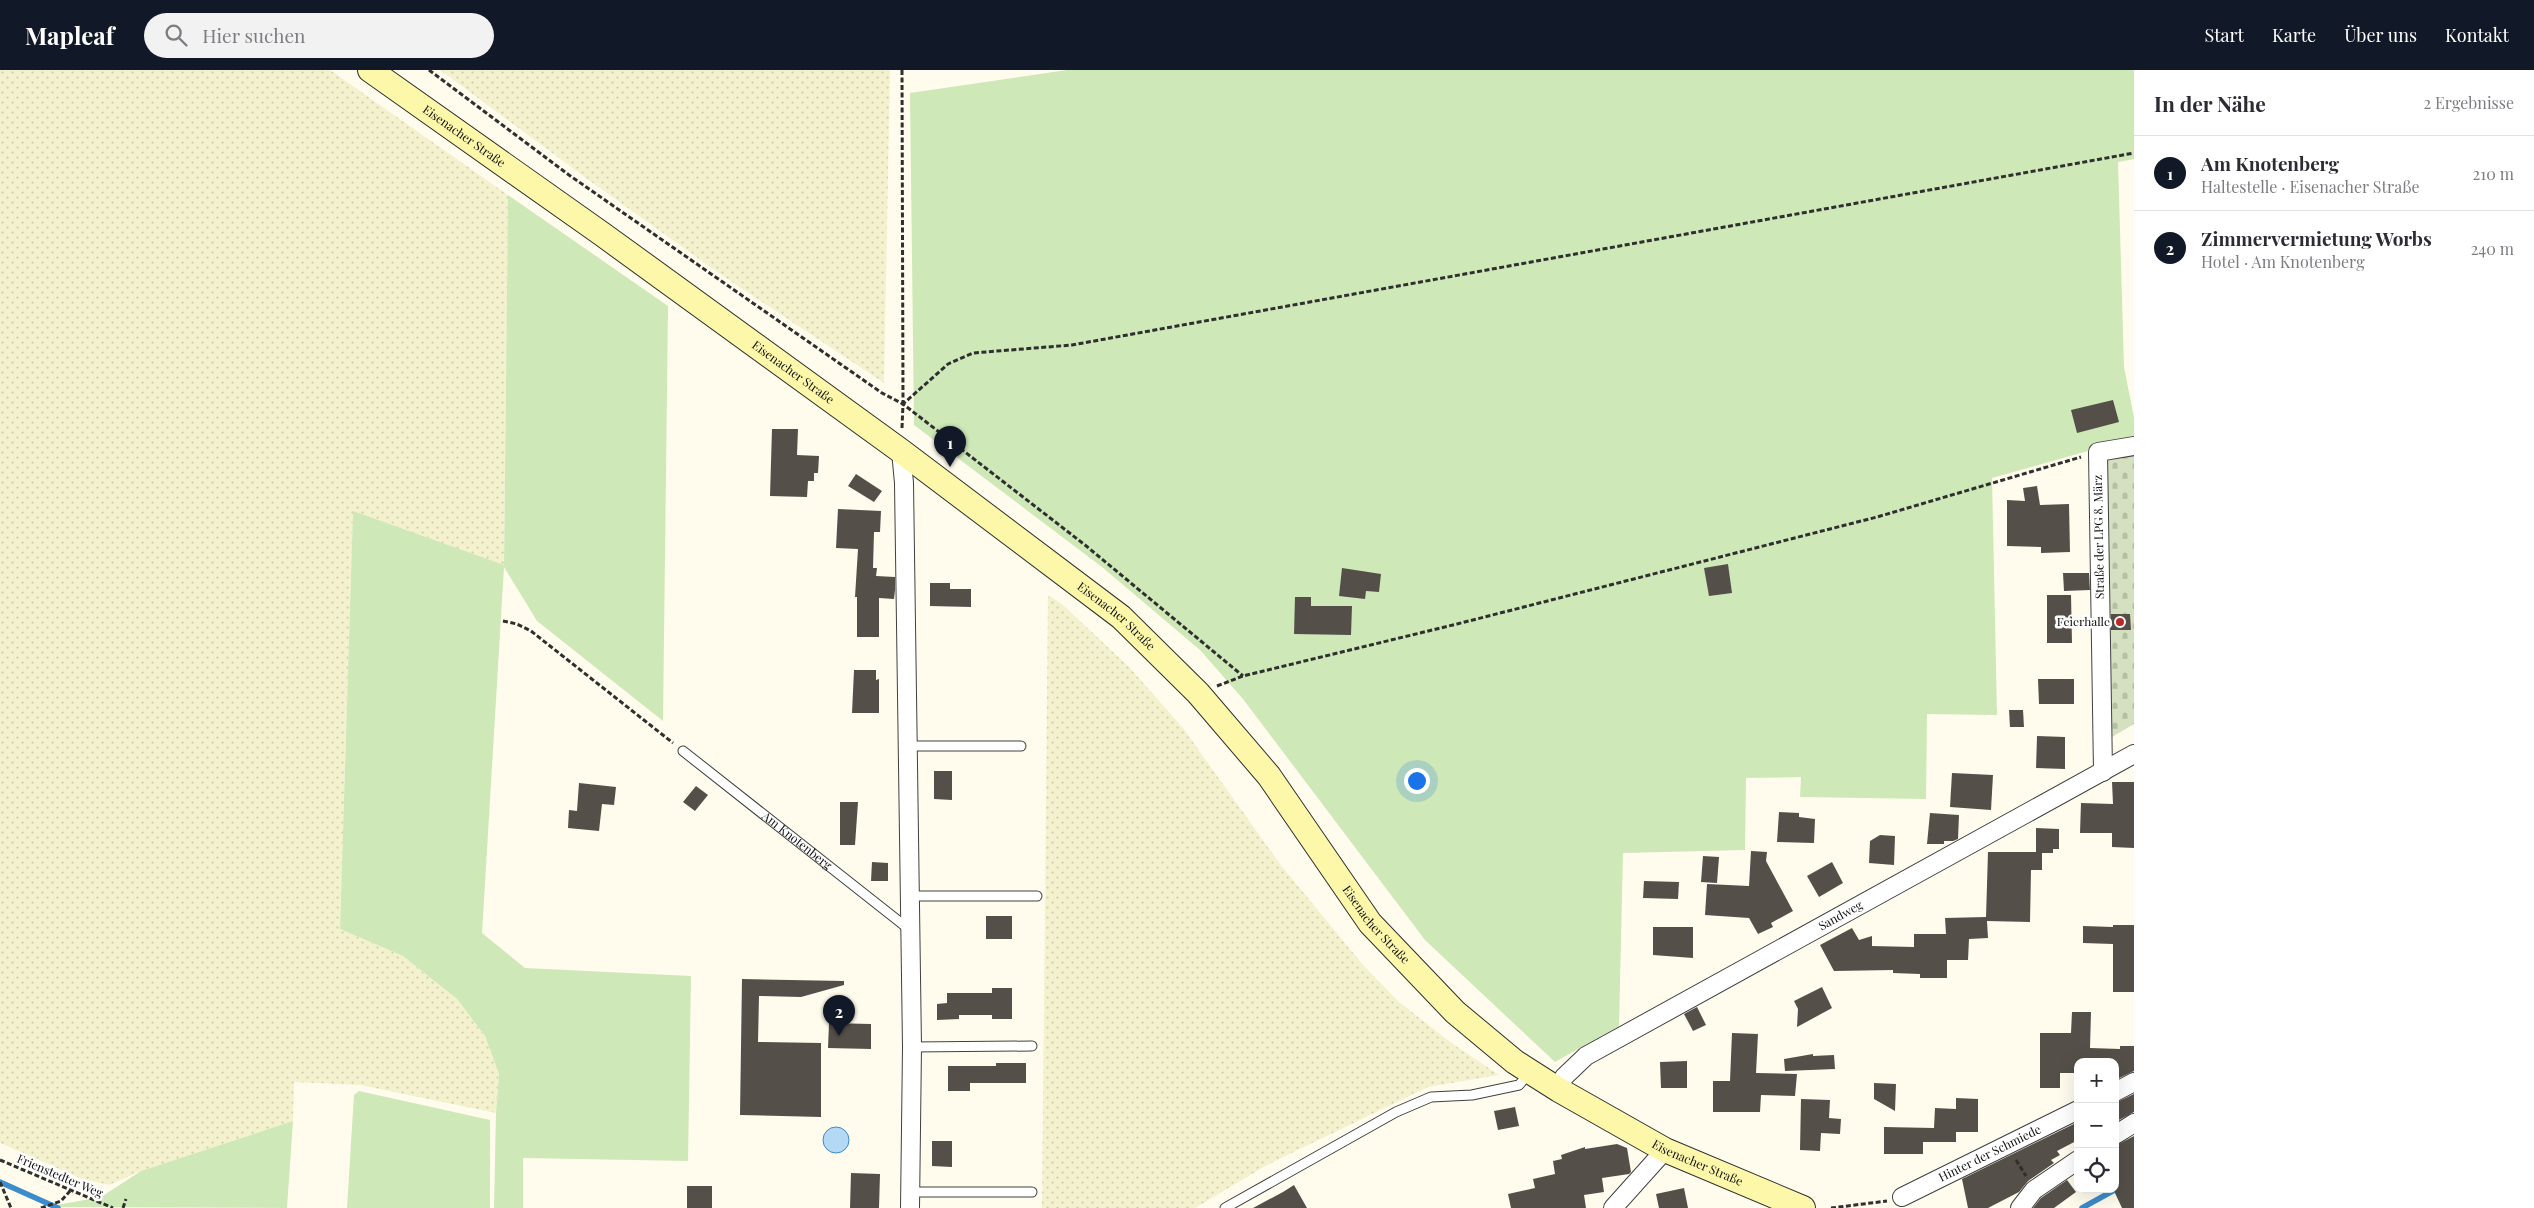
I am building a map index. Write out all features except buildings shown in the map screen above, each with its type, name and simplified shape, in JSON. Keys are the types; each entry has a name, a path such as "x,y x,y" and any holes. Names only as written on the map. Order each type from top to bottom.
{"main road":[{"name":"Eisenacher Straße","path":"370,70 602,234 901,451 1122,617 1198,693 1269,776 1370,923 1455,1012 1530,1072 1666,1150 1803,1208"}],"street":[{"path":"2098,452 2134,446"},
{"path":"901,451 904,483 909,746 908,896 912,1047 910,1200"},
{"name":"Straße der LPG 8. März","path":"2098,452 2103,772"},
{"name":"Sandweg","path":"1559,1090 1564,1077 1586,1056 2134,754"},
{"path":"2119,1090 2134,1082"},
{"name":"Hinter der Schmiede","path":"1902,1197 2074,1112"},
{"path":"2119,1132 2134,1123"},
{"path":"1613,1208 1666,1150"},
{"path":"2020,1208 2034,1190 2074,1163"}],"lane":[{"path":"909,746 1021,746"},
{"name":"Am Knotenberg","path":"683,752 910,930"},
{"path":"908,896 1037,896"},
{"path":"912,1047 1032,1046"},
{"path":"1225,1208 1396,1112 1431,1097 1472,1094 1519,1085 1530,1072"},
{"path":"910,1200 1032,1192"}],"path":[{"path":"429,70 577,181 882,393 903,404 1085,545 1243,676"},
{"path":"901,451 903,404 902,70"},
{"path":"903,404 948,364 973,353 1072,345 2134,153"},
{"path":"1198,693 1243,676 1457,624 1877,516 2098,452"},
{"path":"503,621 531,630 683,752"},
{"name":"Frienstedter Weg","path":"0,1160 113,1208"},
{"path":"0,1182 11,1208"},
{"path":"41,1208 61,1201 70,1190"},
{"path":"1831,1208 1844,1205 1880,1203 1902,1197"},
{"path":"123,1208 126,1199"}],"shaded area":[{"path":"0,70 330,70 508,195 504,566 353,512 340,929 403,956 457,999 485,1036 499,1074 496,1113 360,1085 294,1082 293,1121 141,1171 109,1185 82,1179 0,1143"},
{"path":"440,70 890,70 884,383 720,274"},
{"path":"1048,595 1062,604 1129,667 1183,728 1280,864 1363,965 1399,1002 1453,1044 1499,1075 1428,1087 1267,1165 1195,1208 1042,1208"}],"green space":[{"path":"1067,70 2134,70 2134,159 2118,162 2124,367 2134,418 2134,438 1992,478 1997,715 1927,714 1926,799 1800,797 1801,777 1746,778 1745,850 1623,853 1619,1026 1555,1062 1425,940 1243,699 1200,650 1102,567 914,425 910,93"},
{"path":"508,195 668,306 663,721 537,621 504,567 482,933 525,968 691,976 688,1161 523,1158 523,1208 494,1208 496,1113 499,1074 485,1036 457,999 403,956 340,929 353,511 504,565"},
{"path":"2134,454 2134,724 2112,737 2106,458"},
{"path":"359,1091 490,1120 490,1208 347,1208 354,1095"},
{"path":"293,1121 287,1208 46,1207 101,1197 141,1171"}],"water":[{"path":"836,1127 845,1131 849,1140 845,1149 836,1153 827,1149 823,1140 827,1131"}],"waterway":[{"path":"0,1182 58,1208"},
{"path":"2082,1208 2120,1187"}],"place":[{"name":"Am Knotenberg","path":"950,467"},
{"name":"Feierhalle","path":"2120,622"},
{"name":"Zimmervermietung Worbs","path":"839,1036"}]}
